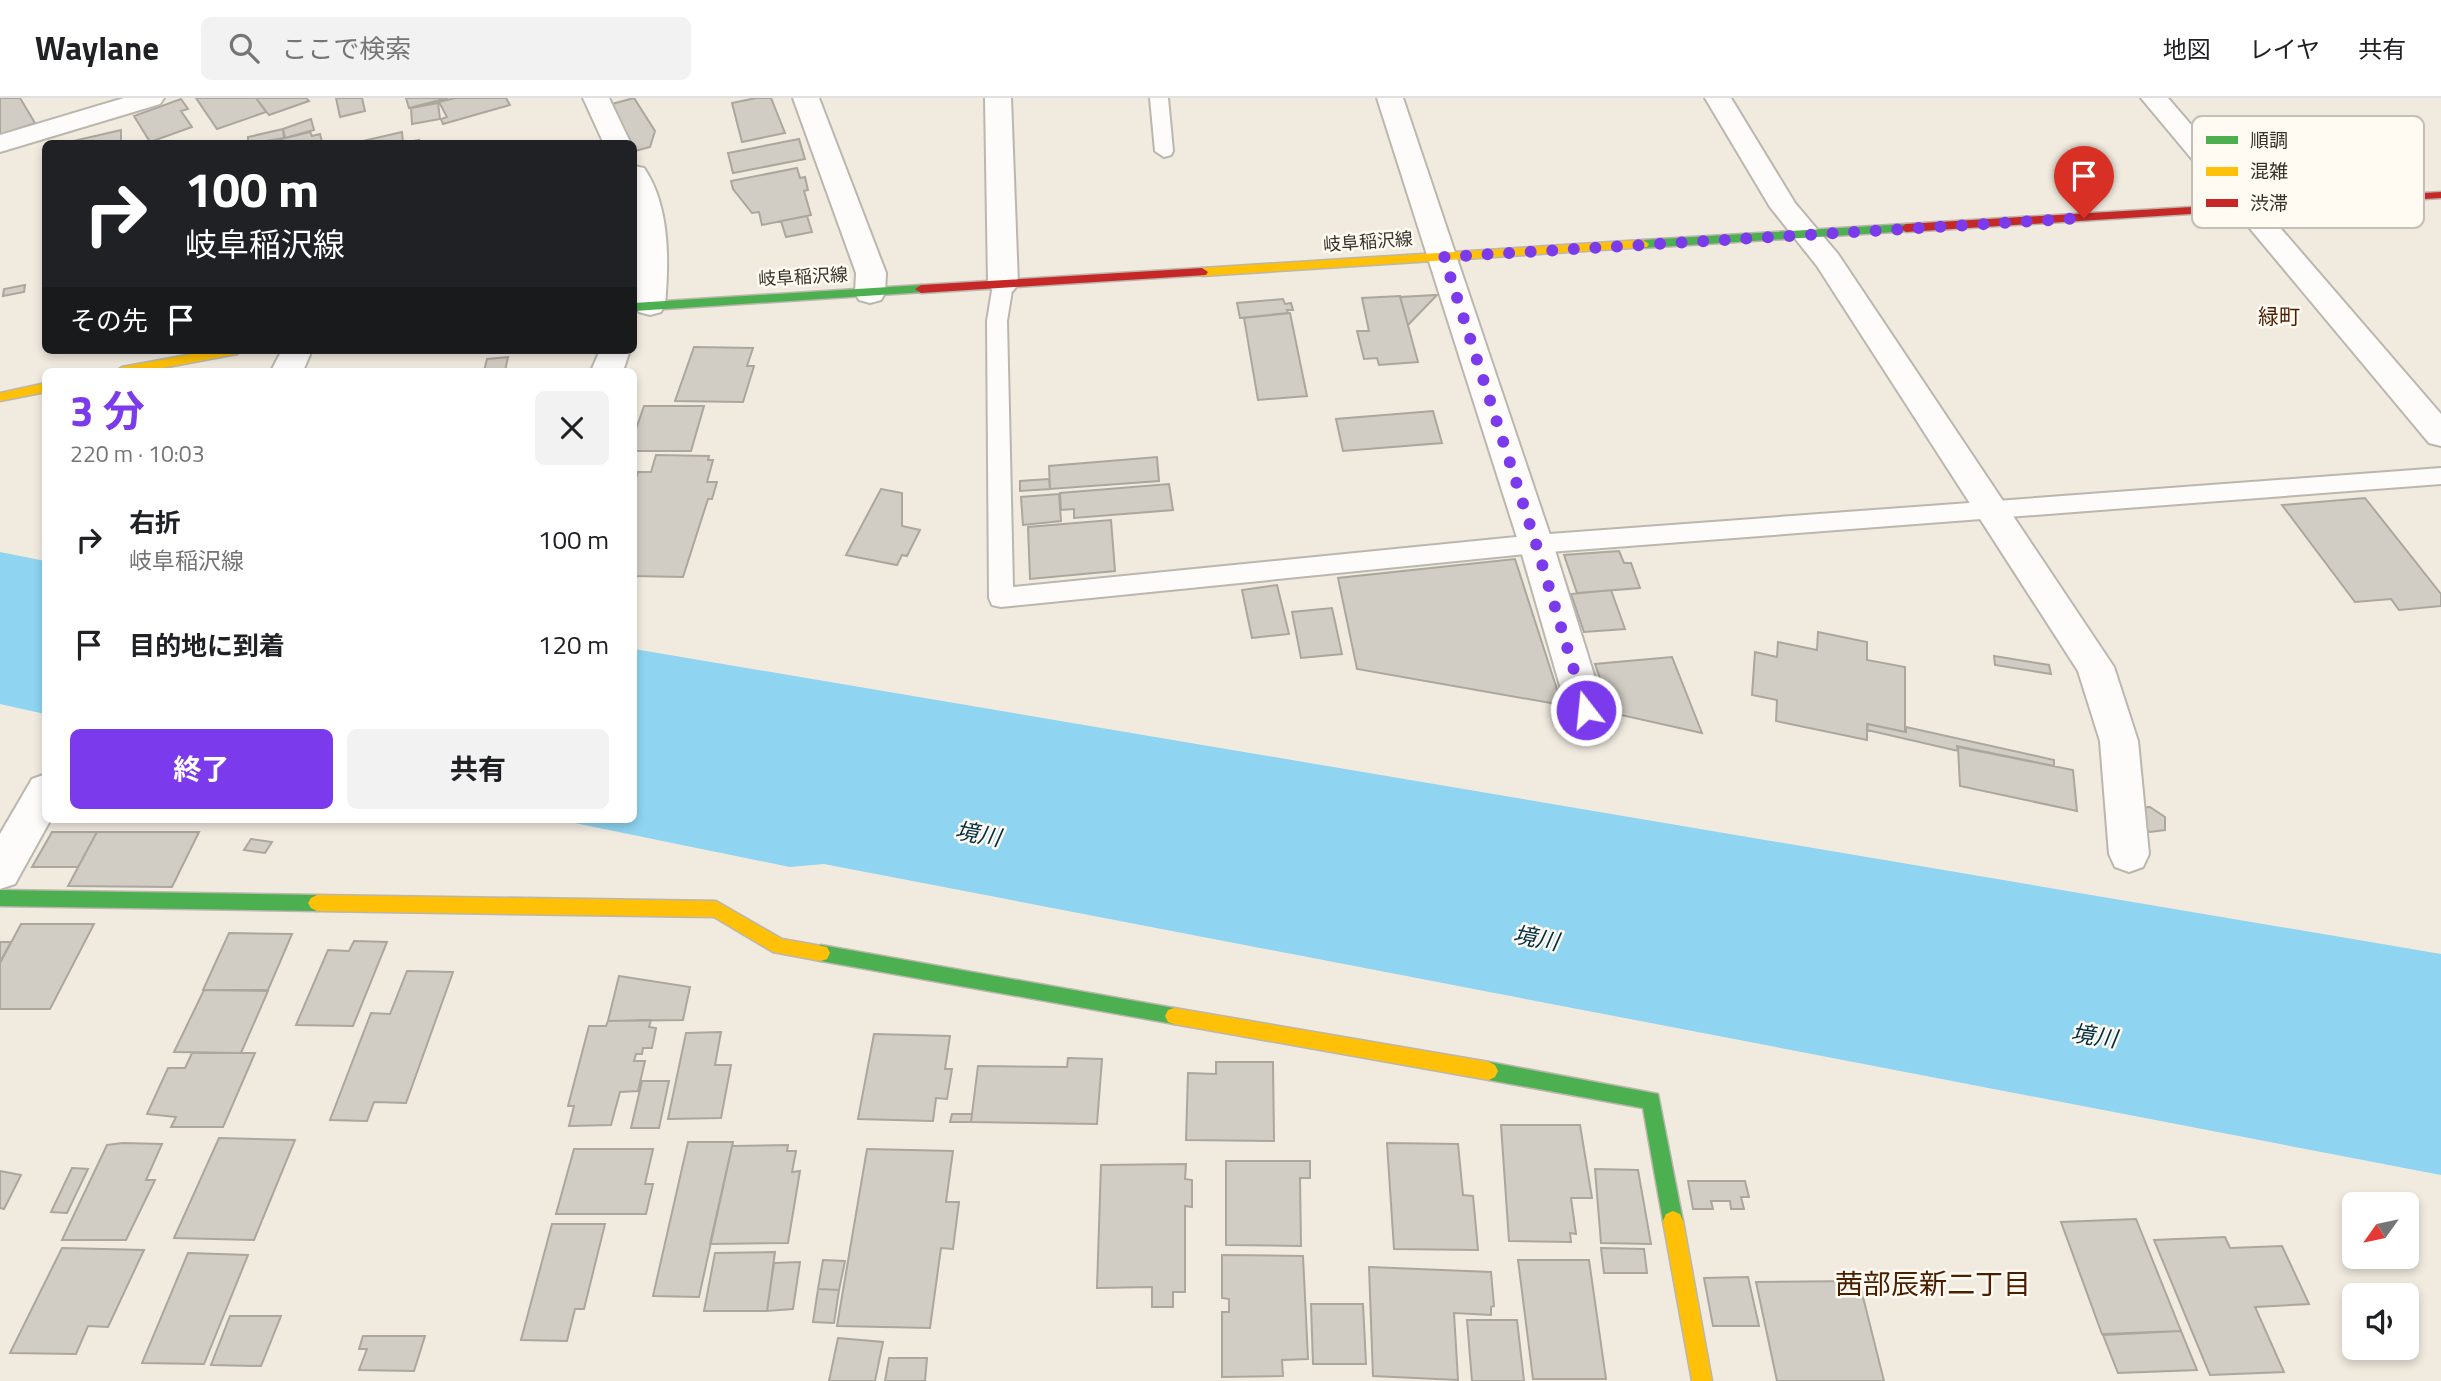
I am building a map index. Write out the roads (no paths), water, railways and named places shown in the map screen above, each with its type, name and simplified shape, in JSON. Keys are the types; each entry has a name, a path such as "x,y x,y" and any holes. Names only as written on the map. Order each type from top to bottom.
{"main road":[{"name":"岐阜稲沢線","path":"642,306 2192,211"},
{"path":"138,368 215,354"},
{"path":"0,397 42,388"},
{"path":"0,898 716,909 779,946 1651,1100 1702,1381"}],"street":[{"path":"0,144 151,98"},
{"path":"596,98 616,140"},
{"path":"806,98 872,273 870,293"},
{"path":"998,98 1003,284"},
{"path":"1390,98 1536,544 1586,710"},
{"path":"1718,98 1784,207 1828,260 2095,667 2119,741 2129,854"},
{"path":"2154,98 2192,141"},
{"path":"637,180 641,189 654,267 642,306"},
{"path":"2268,228 2441,435"},
{"path":"0,871 42,798"}],"lane":[{"path":"1159,98 1164,150"},
{"path":"1003,284 997,321 1001,598 1536,544 2441,476"}],"water":[{"path":"0,552 42,560 42,713 0,704"},
{"name":"境川","path":"637,650 2441,954 2441,1175 824,864 790,867 575,823 637,823"}],"district":[{"name":"緑町","path":"2279,317"},
{"name":"茜部辰新二丁目","path":"1933,1284"}]}
